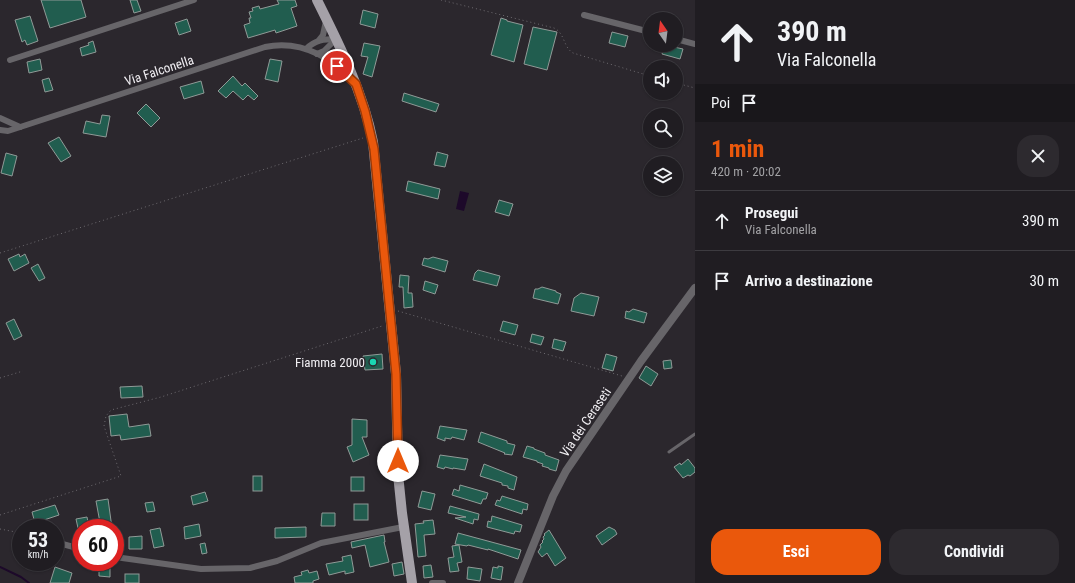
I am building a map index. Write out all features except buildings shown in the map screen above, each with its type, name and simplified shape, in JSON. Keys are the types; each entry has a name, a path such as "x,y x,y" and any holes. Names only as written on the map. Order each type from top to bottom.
{"main road":[{"path":"317,0 356,84 371,135 375,160 397,387 398,474 403,527 412,583"}],"street":[{"path":"10,60 194,0"},
{"path":"584,15 643,30"},
{"path":"320,40 323,35 326,18"},
{"path":"306,49 320,40 336,39"},
{"path":"317,54 324,52 336,39"},
{"path":"683,41 695,44"},
{"name":"Via Falconella","path":"0,130 8,131 265,47 276,45 287,45 306,49 329,59 356,84"},
{"path":"0,118 20,127"},
{"name":"Via dei Ceraseti","path":"518,583 553,496 562,478 629,378 695,288"},
{"path":"124,558 201,568 250,568 277,561 321,543 403,527"},
{"path":"432,583 443,583"}],"lane":[{"path":"669,452 695,434"}],"path":[{"path":"441,0 554,28 560,31 567,47 573,53 643,74"},
{"path":"683,85 695,88"},
{"path":"0,253 371,135"},
{"path":"390,308 629,378"},
{"path":"0,515 121,476 104,426 106,416 111,410 161,397 391,323"},
{"path":"0,378 23,370"},
{"path":"0,529 12,531"}],"shaded area":[{"path":"460,191 469,193 464,211 456,209"}],"waterway":[{"path":"0,567 21,577 29,583"}],"place":[{"name":"Fiamma 2000","path":"373,362"}],"route":[{"path":"337,66 356,84 365,111 374,149 396,374 398,408 398,461"}]}
